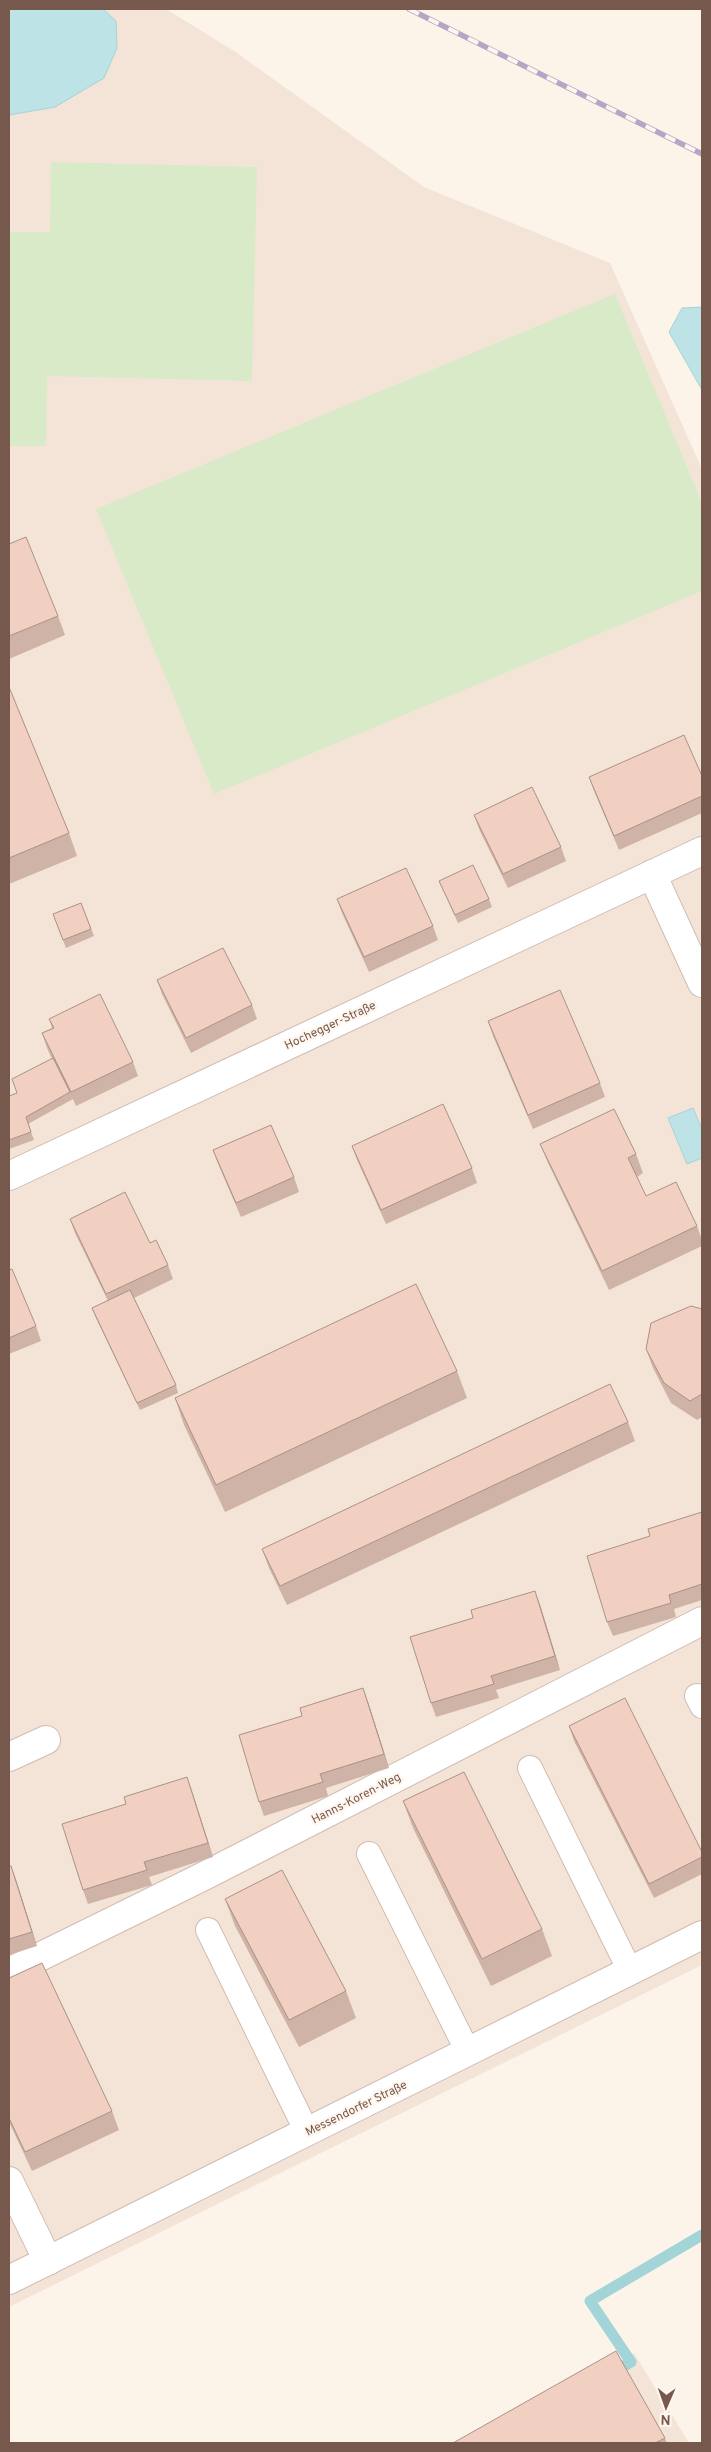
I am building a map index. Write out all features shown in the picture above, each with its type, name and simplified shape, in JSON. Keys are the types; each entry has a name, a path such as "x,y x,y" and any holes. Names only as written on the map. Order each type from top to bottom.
{"street":[{"name":"Hochegger-Straße","path":"9,1176 702,851"},
{"path":"652,874 702,983"},
{"name":"Hanns-Koren-Weg","path":"9,1972 204,1876 702,1621"},
{"path":"9,1757 46,1740"},
{"name":"Messendorfer Straße","path":"9,2280 702,1935"},
{"path":"9,2181 48,2261"}],"lane":[{"path":"530,1768 630,1971"},
{"path":"369,1854 468,2052"},
{"path":"208,1930 307,2132"}],"shaded area":[{"path":"9,9 166,9 234,51 424,187 610,263 702,469 702,1965 9,2307"},
{"path":"634,2353 689,2443 471,2443"}],"green space":[{"path":"51,162 257,167 252,381 47,376 46,446 9,446 9,232 50,232"},
{"path":"615,294 702,503 702,591 214,794 96,509"}],"water":[{"path":"9,9 103,9 116,21 117,48 104,78 55,107 9,115"},
{"path":"702,307 702,390 669,332 682,308"},
{"path":"693,1108 702,1129 702,1158 687,1164 668,1118"}],"building":[{"path":"26,537 58,616 9,636 9,544"},
{"path":"9,687 69,833 9,858"},
{"path":"684,735 702,776 702,796 614,836 589,777"},
{"path":"532,787 561,847 503,874 474,815"},
{"path":"473,865 489,899 455,915 439,881"},
{"path":"406,868 433,926 364,957 337,899"},
{"path":"81,903 91,929 63,940 53,914"},
{"path":"223,948 252,1005 186,1038 157,980"},
{"path":"560,990 600,1083 528,1115 488,1021"},
{"path":"100,994 133,1062 71,1092 42,1033 54,1028 49,1019"},
{"path":"53,1058 70,1092 26,1117 31,1132 9,1140 9,1096 17,1093 12,1079"},
{"path":"443,1104 472,1168 381,1210 352,1146"},
{"path":"614,1109 636,1154 628,1158 646,1196 676,1182 697,1226 602,1271 540,1144"},
{"path":"271,1125 294,1177 236,1203 213,1150"},
{"path":"125,1192 150,1243 156,1240 168,1265 106,1294 70,1219"},
{"path":"12,1269 36,1326 9,1338 9,1270"},
{"path":"416,1284 457,1371 216,1485 175,1398"},
{"path":"130,1290 176,1385 137,1403 92,1308"},
{"path":"691,1306 702,1309 702,1394 690,1401 664,1383 646,1349 651,1323"},
{"path":"610,1384 628,1422 280,1586 262,1549"},
{"path":"702,1512 702,1584 669,1595 671,1603 607,1622 587,1556 650,1536 648,1529"},
{"path":"535,1591 555,1656 491,1676 494,1684 431,1703 410,1637 473,1618 471,1610"},
{"path":"363,1688 384,1754 320,1774 323,1782 259,1802 239,1735 302,1716 300,1708"},
{"path":"625,1698 702,1852 702,1857 649,1884 569,1726"},
{"path":"464,1772 542,1929 482,1959 403,1801"},
{"path":"187,1777 208,1843 144,1862 147,1870 83,1890 62,1824 126,1804 124,1797"},
{"path":"9,1866 11,1866 32,1932 9,1939"},
{"path":"282,1870 346,1991 289,2020 225,1899"},
{"path":"42,1963 112,2111 25,2152 9,2118 9,1978"},
{"path":"616,2351 665,2438 655,2443 453,2443"}],"waterway":[{"path":"612,2373 631,2362 590,2301 702,2235"}],"railway":[{"path":"409,9 702,154"}]}
